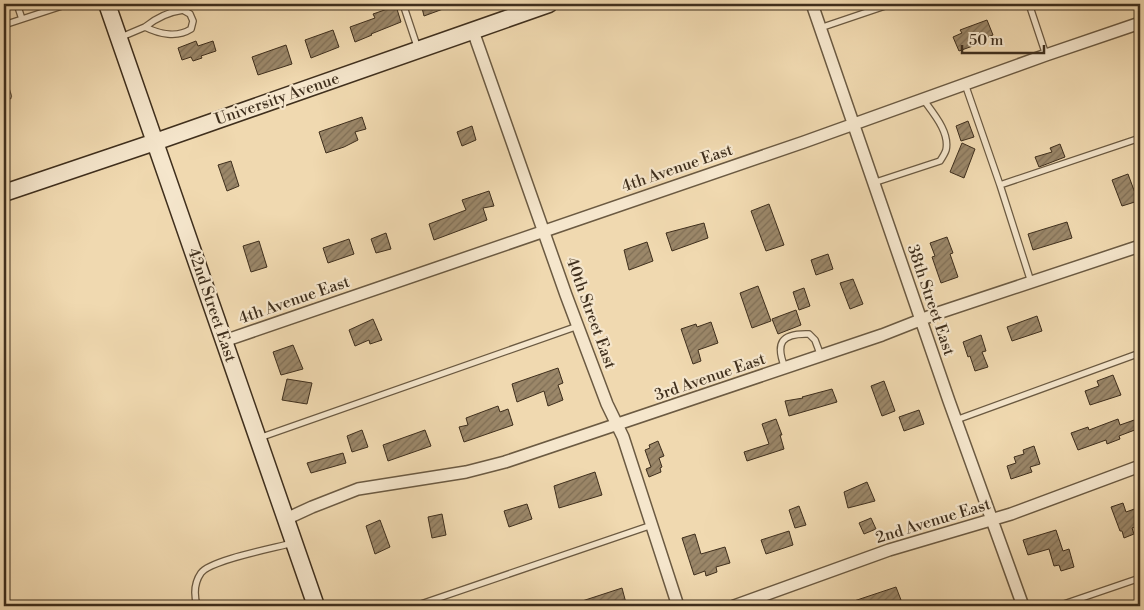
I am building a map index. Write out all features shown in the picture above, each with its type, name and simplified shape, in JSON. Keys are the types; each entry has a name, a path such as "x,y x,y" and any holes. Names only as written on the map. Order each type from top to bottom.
{"main road":[{"name":"42nd Street East","path":"107,4 316,606"},
{"name":"University Avenue","path":"4,193 473,31 527,7 549,4"}],"street":[{"name":"38th Street East","path":"812,4 956,420 1023,606"},
{"name":"4th Avenue East","path":"224,341 1140,23"},
{"name":"40th Street East","path":"473,31 578,326 607,404 623,437 678,606"},
{"name":"3rd Avenue East","path":"286,520 312,507 358,489 466,472 505,462 1140,246"},
{"name":"2nd Avenue East","path":"734,606 889,550 992,520 1140,466"}],"lane":[{"path":"17,4 22,19"},
{"path":"4,25 68,4"},
{"path":"403,4 418,49"},
{"path":"820,28 891,4"},
{"path":"1029,4 1046,55"},
{"path":"119,38 145,27 154,20 174,11 183,10 190,14 193,21 191,29 185,32 170,34 156,32 145,27"},
{"path":"4,84 8,96 4,97"},
{"path":"965,84 1031,282"},
{"path":"873,183 940,161 946,150 945,137 939,122 923,99"},
{"path":"1000,185 1140,138"},
{"path":"258,439 578,326"},
{"path":"785,368 779,354 781,344 788,336 796,333 809,334 815,340 821,356"},
{"path":"956,420 1140,353"},
{"path":"415,606 652,525"},
{"path":"197,606 194,594 201,571 220,562 294,543"},
{"path":"1058,606 1140,578"}],"building":[{"path":"421,4 453,4 454,5 424,16"},
{"path":"396,6 401,22 355,42 350,27 375,18 373,14"},
{"path":"987,20 993,35 980,40 981,43 959,51 953,37 962,33 960,30"},
{"path":"333,30 339,47 311,58 305,40"},
{"path":"196,41 198,46 213,41 216,51 193,61 191,57 182,60 178,48"},
{"path":"286,45 292,64 258,75 252,57"},
{"path":"362,117 366,129 355,132 358,140 326,153 319,132"},
{"path":"968,121 974,137 961,141 956,126"},
{"path":"472,126 476,140 462,146 457,132"},
{"path":"962,143 975,149 964,178 950,172"},
{"path":"1060,144 1065,157 1039,167 1035,157 1052,152 1050,148"},
{"path":"231,161 239,186 227,191 218,165"},
{"path":"1128,174 1138,201 1122,206 1112,180"},
{"path":"489,191 494,206 483,208 487,220 434,240 429,224 466,210 462,200"},
{"path":"769,204 784,245 766,251 751,211"},
{"path":"1067,222 1072,238 1033,250 1028,234"},
{"path":"704,223 708,238 672,251 666,233"},
{"path":"386,233 391,249 376,253 371,239"},
{"path":"947,237 953,253 950,254 958,277 941,283 932,257 935,256 930,243"},
{"path":"349,239 354,254 328,263 323,248"},
{"path":"259,241 267,267 251,272 243,246"},
{"path":"647,242 653,261 629,270 624,250"},
{"path":"828,254 833,269 816,275 811,260"},
{"path":"853,279 863,304 850,309 840,283"},
{"path":"758,286 771,321 752,328 740,293"},
{"path":"804,288 810,306 799,310 793,292"},
{"path":"796,310 801,325 778,334 772,319"},
{"path":"1037,316 1042,331 1012,341 1007,327"},
{"path":"373,319 382,340 370,344 369,340 355,346 349,330"},
{"path":"711,322 718,343 698,350 701,361 693,364 681,329 696,324 697,327"},
{"path":"981,335 986,351 982,352 988,367 975,371 963,342"},
{"path":"293,345 303,369 281,375 273,352"},
{"path":"558,368 563,383 558,385 563,400 548,406 544,391 517,402 512,384"},
{"path":"1113,375 1121,395 1090,405 1085,391 1099,386 1097,381"},
{"path":"287,379 312,383 307,404 282,400"},
{"path":"884,381 895,411 882,416 871,386"},
{"path":"832,389 837,402 789,416 785,401 803,398"},
{"path":"498,406 500,412 508,409 513,425 464,442 459,427 468,425 466,418"},
{"path":"919,410 924,424 904,431 899,417"},
{"path":"1140,418 1140,428 1119,436 1120,439 1107,444 1106,440 1078,450 1071,433 1088,427 1089,430 1118,419 1120,425"},
{"path":"776,419 782,435 780,435 784,449 747,461 744,452 769,444 762,424"},
{"path":"362,430 368,447 352,452 347,436"},
{"path":"425,430 431,446 388,461 383,445"},
{"path":"658,441 664,456 659,458 662,467 660,468 661,472 649,477 646,469 651,467 645,450 650,448 649,445"},
{"path":"1034,446 1040,464 1030,467 1032,472 1011,479 1007,466 1016,463 1014,457 1024,454 1023,450"},
{"path":"343,453 346,463 311,473 307,463"},
{"path":"595,472 602,495 559,508 554,486"},
{"path":"867,482 875,501 848,508 844,492"},
{"path":"1123,503 1126,512 1140,507 1140,525 1132,528 1134,534 1124,538 1111,507"},
{"path":"527,504 532,519 509,527 504,511"},
{"path":"799,506 806,525 795,528 789,510"},
{"path":"442,514 446,535 432,538 428,517"},
{"path":"871,518 876,529 864,534 859,523"},
{"path":"380,520 390,547 375,554 366,526"},
{"path":"1056,530 1063,551 1069,549 1074,567 1061,571 1059,565 1054,566 1049,549 1028,555 1023,540"},
{"path":"789,531 793,545 766,554 761,540"},
{"path":"695,534 701,554 725,547 730,563 716,567 717,572 706,576 705,571 694,575 682,538"},
{"path":"896,587 901,600 897,601 899,606 842,606 842,605"},
{"path":"622,588 626,603 614,606 573,606 573,604"}]}
